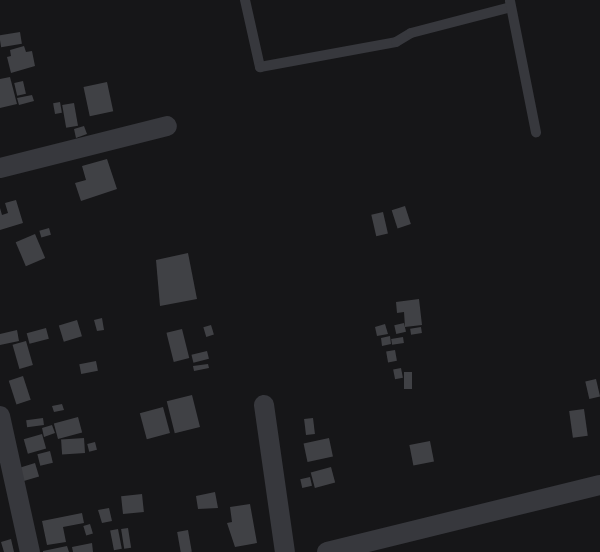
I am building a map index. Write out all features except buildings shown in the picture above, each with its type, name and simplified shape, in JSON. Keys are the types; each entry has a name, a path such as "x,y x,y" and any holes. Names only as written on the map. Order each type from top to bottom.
{"street":[{"path":"0,168 167,126"},
{"path":"264,405 285,552"},
{"path":"0,416 30,552"},
{"path":"327,552 600,485"}],"lane":[{"path":"245,0 260,67 396,42 411,33 511,3 536,132"}]}
